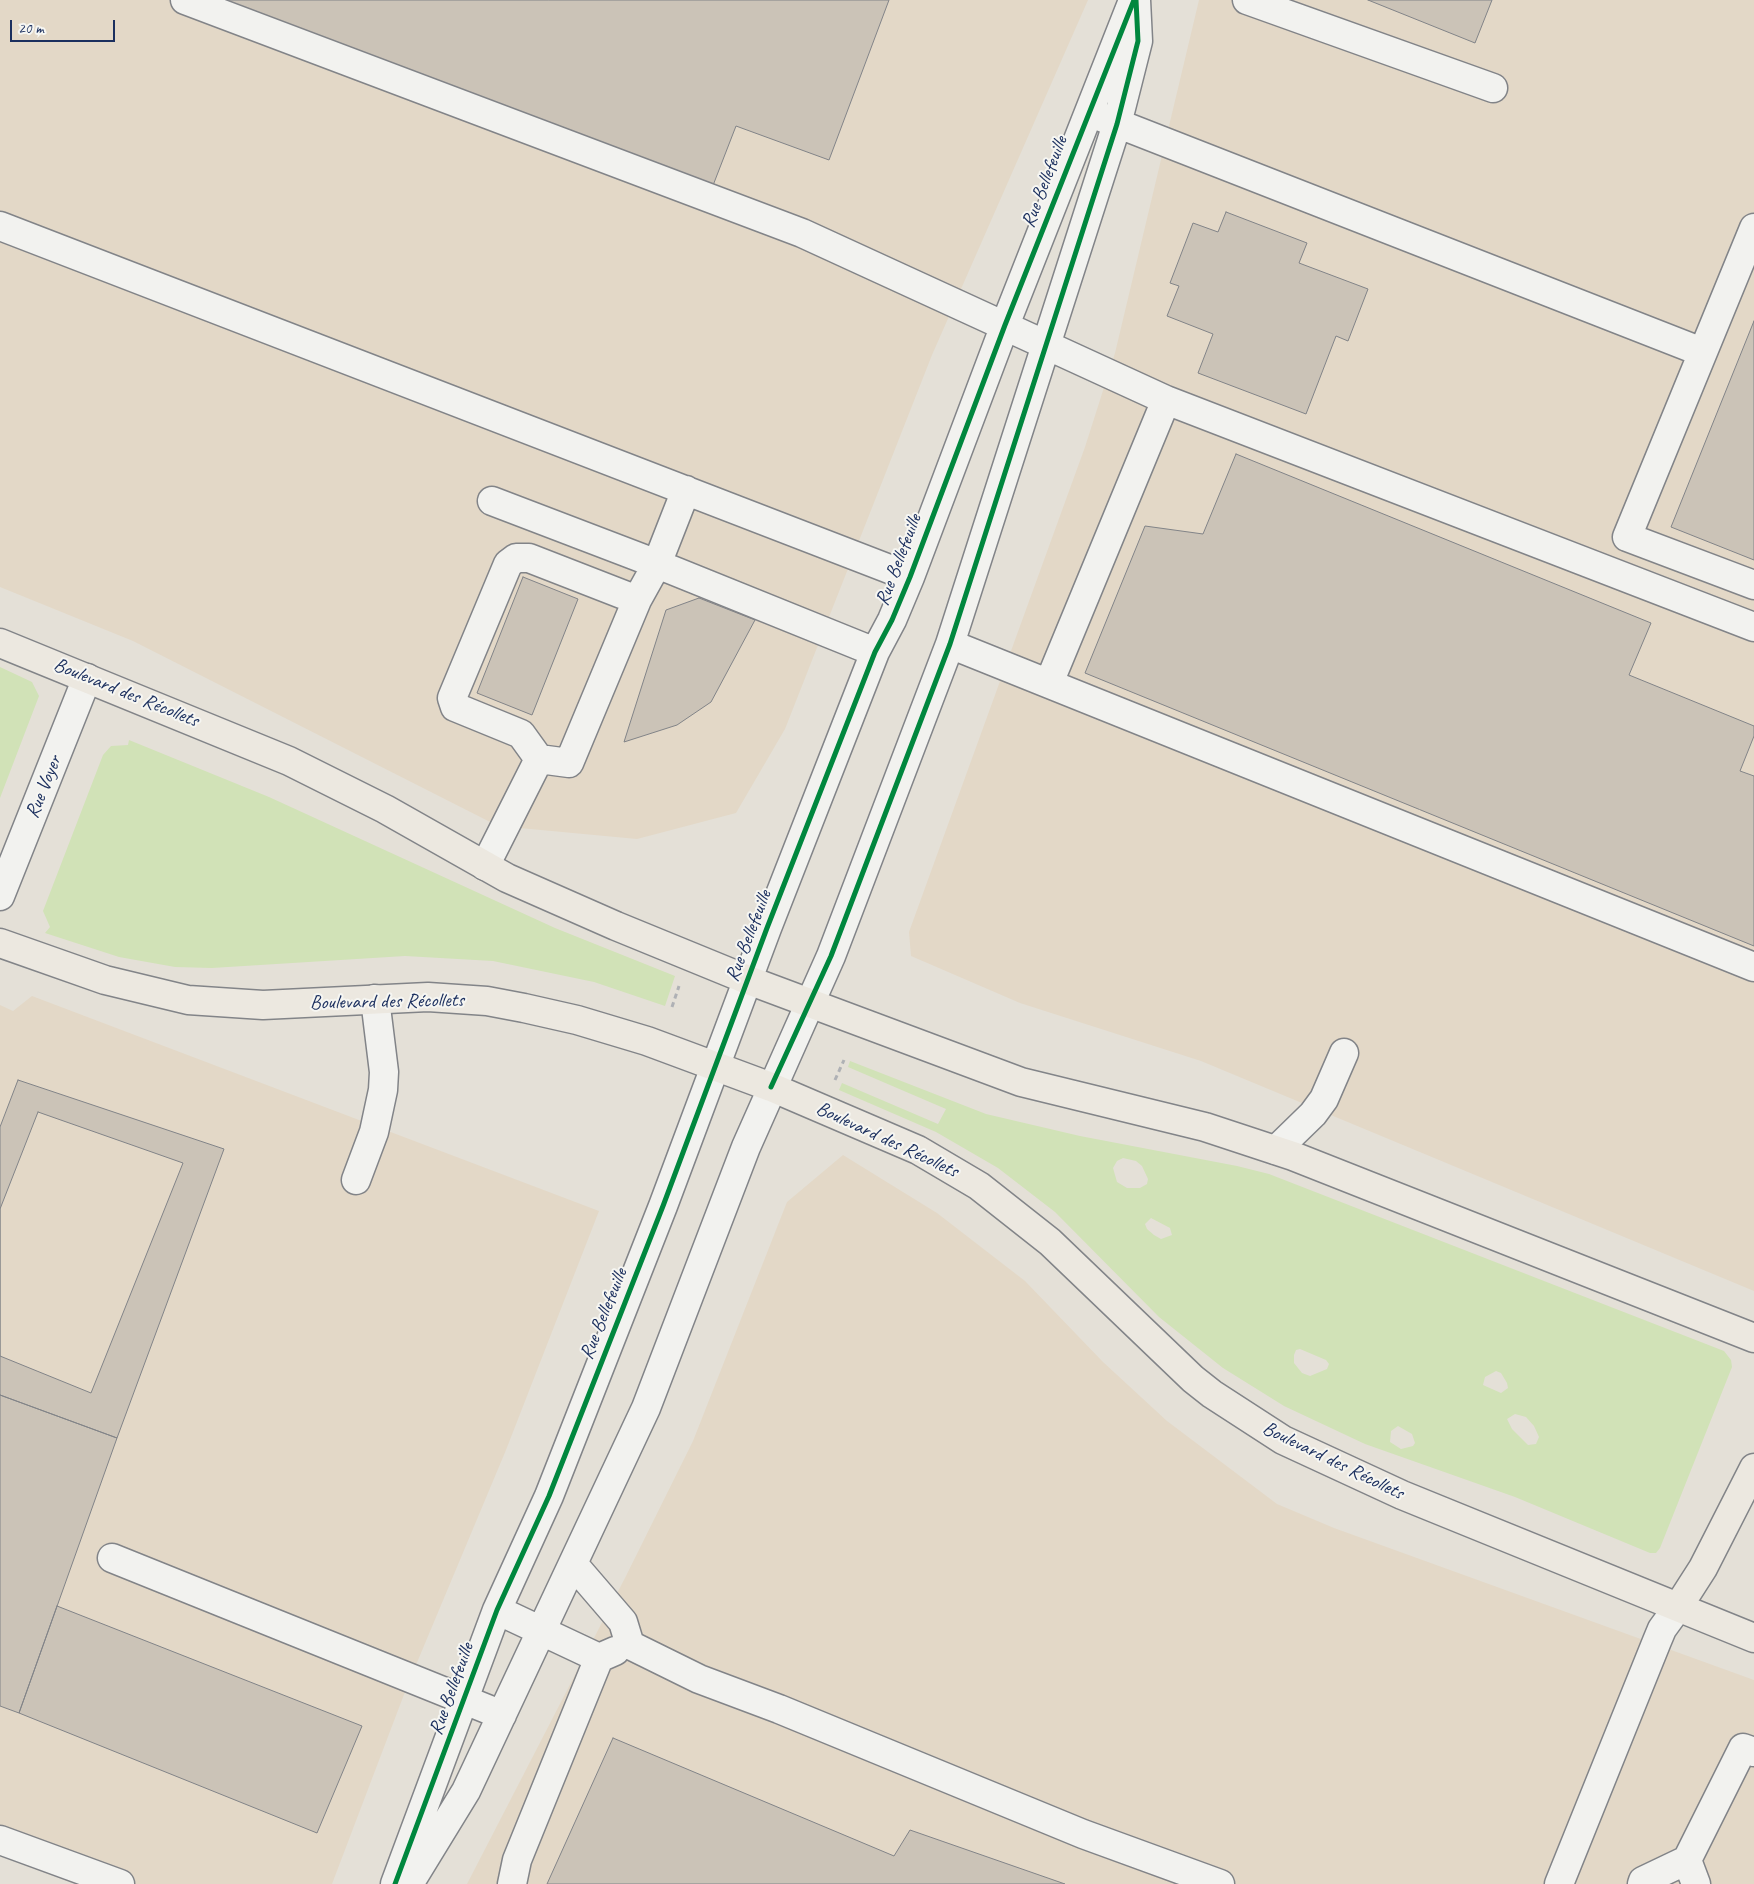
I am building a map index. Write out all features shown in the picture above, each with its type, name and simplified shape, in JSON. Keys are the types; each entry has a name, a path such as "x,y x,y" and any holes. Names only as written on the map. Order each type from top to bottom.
{"main road":[{"name":"Boulevard des Récollets","path":"0,643 289,761 384,809 485,866 608,923 748,980 1021,1082 1205,1127 1276,1150 1754,1338"},
{"name":"Boulevard des Récollets","path":"0,943 105,980 188,1000 263,1005 375,999 449,998 524,1008 634,1037 771,1087 918,1150 980,1186 1050,1242 1193,1379 1212,1394 1283,1440 1402,1496 1754,1638"},
{"path":"1678,1607 1703,1568 1754,1468"}],"street":[{"path":"185,0 802,233 1166,400 1754,627"},
{"name":"Rue Bellefeuille","path":"395,1884 497,1610 549,1496 876,652 910,577 1088,112 1135,0"},
{"name":"Rue Bellefeuille","path":"409,1884 466,1791 540,1631 574,1565 646,1408 771,1087 831,956 950,644 1117,124 1138,41 1135,0"},
{"path":"1247,0 1493,88"},
{"path":"1088,112 1702,352"},
{"path":"0,226 910,577"},
{"path":"1754,228 1627,537 1754,584"},
{"path":"1049,683 1166,400"},
{"path":"637,600 529,558 516,558 508,564 452,698 455,708 521,734 539,759 570,763 637,600 658,564 686,490"},
{"path":"492,501 658,564 876,652"},
{"path":"950,644 1754,967"},
{"name":"Rue Voyer","path":"0,896 87,678"},
{"path":"485,866 539,759"},
{"path":"356,1180 374,1132 383,1090 384,1072 375,999"},
{"path":"1276,1150 1313,1114 1324,1099 1344,1053"},
{"path":"112,1558 502,1715"},
{"path":"574,1565 623,1622 630,1645 699,1679 779,1709 1083,1834 1220,1884"},
{"path":"1559,1884 1656,1641 1678,1607"},
{"path":"497,1610 599,1658"},
{"path":"512,1884 517,1860 599,1658 630,1645"},
{"path":"1642,1884 1642,1881 1692,1872 1743,1748 1754,1752"},
{"path":"0,1840 120,1884"}],"path":[{"path":"672,1007 682,978"},
{"path":"833,1086 844,1060"}],"shaded area":[{"path":"0,0 1088,0 932,355 785,729 736,813 637,839 498,826 133,641 0,587"},
{"path":"1199,0 1754,0 1754,1291 1201,1061 1020,1003 911,956 909,932 1085,447 1115,353"},
{"path":"32,996 599,1211 506,1450 408,1684 332,1884 120,1884 0,1840 0,1005 13,1011"},
{"path":"843,1155 937,1213 1025,1281 1103,1362 1167,1421 1277,1504 1334,1528 1754,1680 1754,1884 467,1884 626,1576 693,1441 787,1202"}],"green space":[{"path":"0,667 32,682 39,696 0,798"},
{"path":"129,740 269,797 555,928 675,976 665,1006 594,982 493,961 405,956 212,968 175,967 119,957 45,933 50,927 43,911 103,755 111,746 128,745"},
{"path":"850,1061 986,1114 1080,1136 1237,1166 1269,1174 1724,1351 1731,1360 1732,1367 1660,1548 1656,1553 1650,1553 1515,1497 1365,1444 1284,1406 1223,1368 1159,1317 1055,1212 998,1168 936,1132 839,1090 842,1083 938,1124 946,1109 848,1067","holes":["1123,1158 1136,1161 1142,1166 1148,1179 1147,1184 1140,1188 1127,1188 1117,1182 1113,1168 1117,1161","1151,1218 1170,1228 1172,1235 1161,1239 1147,1229 1145,1224","1300,1349 1326,1360 1329,1364 1327,1369 1310,1376 1302,1373 1294,1363 1296,1350","1496,1371 1501,1373 1508,1388 1501,1393 1483,1385 1485,1377","1515,1414 1526,1417 1534,1426 1539,1437 1536,1444 1528,1445 1512,1429 1507,1419","1398,1426 1412,1434 1415,1443 1413,1446 1401,1449 1390,1442 1391,1431"]}],"building":[{"path":"208,0 889,0 829,160 736,126 712,188"},
{"path":"1368,0 1492,0 1475,43"},
{"path":"1226,212 1307,243 1299,263 1368,289 1348,341 1336,336 1306,414 1198,373 1213,334 1167,316 1179,286 1170,283 1193,223 1218,232"},
{"path":"1754,321 1754,560 1671,527"},
{"path":"1236,454 1651,623 1629,675 1754,726 1754,736 1740,771 1754,776 1754,946 1085,673 1145,526 1203,534"},
{"path":"523,577 578,599 532,715 477,693"},
{"path":"699,598 755,620 711,702 677,725 624,742 666,610"},
{"path":"18,1080 224,1149 117,1438 0,1395 0,1127"},
{"path":"38,1112 183,1163 91,1393 0,1356 0,1209"},
{"path":"0,1395 117,1438 19,1713 0,1706"},
{"path":"57,1606 362,1726 317,1833 19,1713"},
{"path":"613,1738 894,1856 910,1830 1065,1884 547,1884"}],"cycle path":[{"path":"395,1884 497,1610 549,1496 663,1206 767,928 875,652 892,620 910,577 1005,325 1134,0"},
{"path":"771,1087 831,956 950,644 1117,124 1138,41 1136,0"}]}
